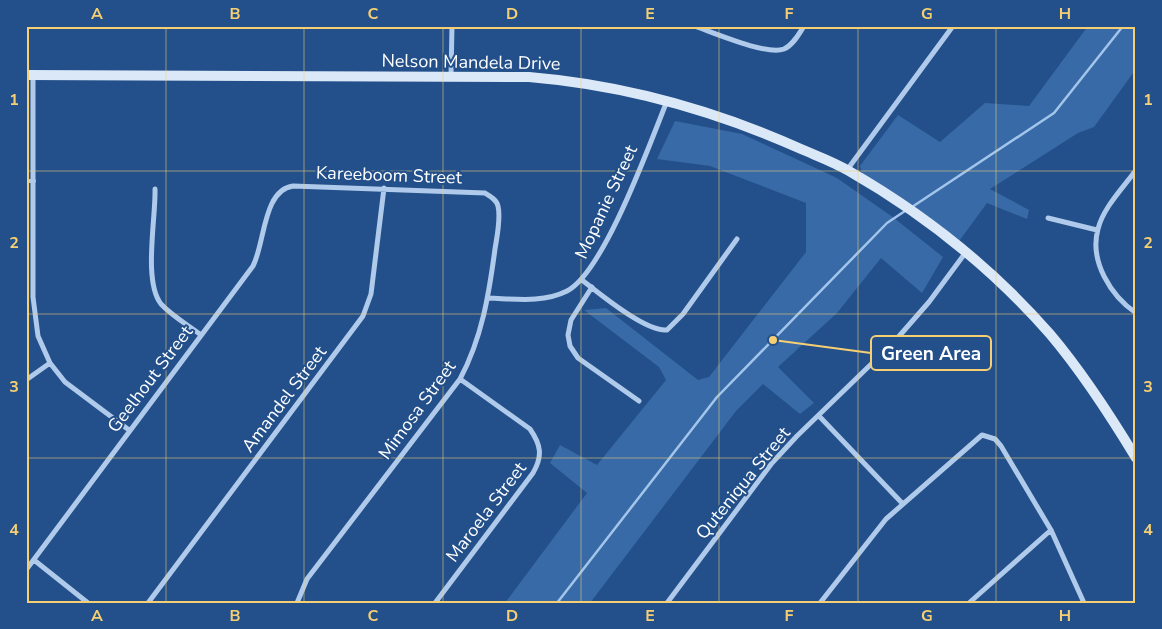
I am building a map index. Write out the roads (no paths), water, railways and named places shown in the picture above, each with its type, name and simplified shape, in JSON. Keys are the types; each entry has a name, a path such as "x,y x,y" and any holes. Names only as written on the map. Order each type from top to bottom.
{"street":[{"path":"451,76 452,26"},
{"path":"694,26 762,48 779,50 786,48 804,26"},
{"path":"847,170 953,26"},
{"path":"30,75 34,145 33,297 38,336 50,363 65,382 129,430"},
{"name":"Nelson Mandela Drive","path":"30,75 451,76 564,80 668,100 740,123 847,170 891,198 966,252 1016,297 1050,335 1112,417 1136,458"},
{"name":"Mopanie Street","path":"489,298 539,300 568,291 582,280 591,268 614,227 668,100"},
{"path":"1136,170 1106,211 1097,230 1098,257 1104,278 1118,298 1136,313"},
{"name":"Kareeboom Street","path":"275,196 287,187 293,186 476,192 492,197 498,207"},
{"name":"Amandel Street","path":"148,603 363,316 371,294 384,188"},
{"path":"155,189 152,267 154,291 166,308 201,335"},
{"name":"Geelhout Street","path":"26,570 253,266 261,248 269,209 275,196"},
{"name":"Mimosa Street","path":"297,603 306,579 460,379 472,355 489,298 498,207"},
{"path":"1048,218 1097,230"},
{"path":"582,280 644,325 657,330 667,330 683,314 737,239"},
{"name":"Quteniqua Street","path":"667,603 772,463 905,330 966,252"},
{"path":"592,288 574,313 568,327 570,346 578,358 639,401"},
{"path":"26,380 50,363"},
{"name":"Maroela Street","path":"435,603 533,473 540,452 540,446 530,429 460,379"},
{"path":"819,416 902,503"},
{"path":"820,603 886,519 902,503 982,435 995,439 1001,446 1052,530 1084,603"},
{"path":"969,603 1052,530"},
{"path":"34,560 88,603"}],"lane":[{"path":"26,146 34,145"},
{"path":"26,181 34,181"},
{"path":"26,263 33,262"},
{"path":"26,297 33,297"}],"waterway":[{"path":"912,207 1054,113 1123,26"},
{"path":"557,603 717,397 887,223 905,211"}],"place":[{"name":"Green Area","path":"773,340"}]}
